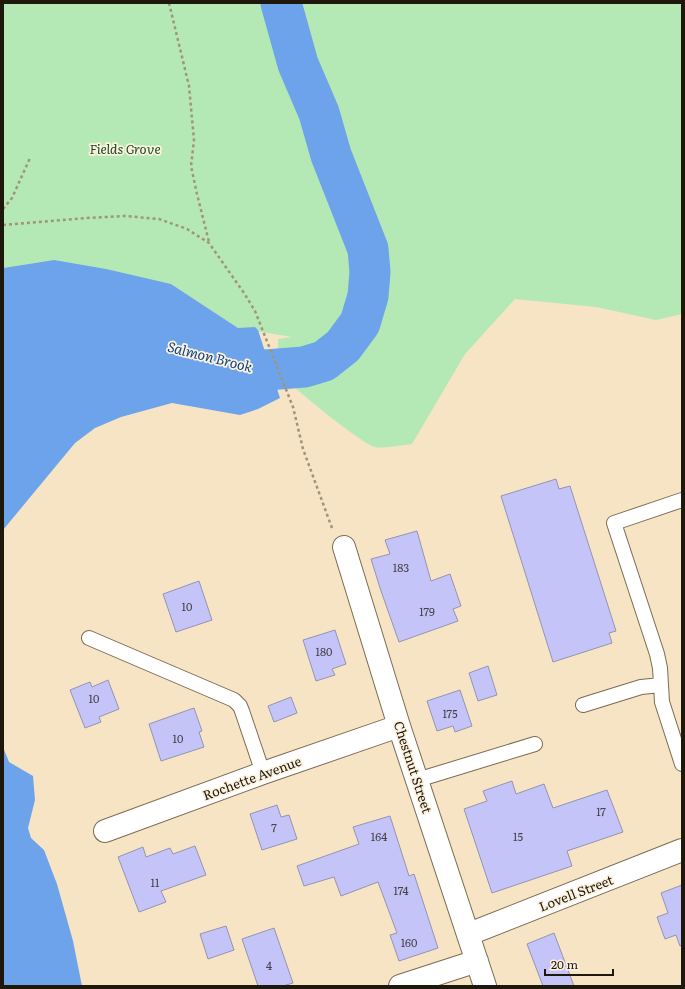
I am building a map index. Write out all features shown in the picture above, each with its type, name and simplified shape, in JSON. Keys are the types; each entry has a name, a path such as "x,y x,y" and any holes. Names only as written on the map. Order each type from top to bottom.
{"street":[{"name":"Chestnut Street","path":"344,547 399,726 486,986"},
{"name":"Rochette Avenue","path":"105,831 262,773 399,726"},
{"name":"Lovell Street","path":"469,934 682,850"},
{"path":"400,986 477,961"}],"lane":[{"path":"682,500 614,523 657,654 662,702 682,764"},
{"path":"89,638 234,700 240,706 242,711 262,773"},
{"path":"583,705 641,687 661,685"},
{"path":"417,780 535,744"}],"path":[{"path":"169,3 189,86 194,140 191,166 196,194 209,243 255,311 293,407 303,449 336,538 344,547"},
{"path":"3,209 12,198 30,158"},
{"path":"3,225 125,216 158,219 187,229 209,243"}],"green space":[{"name":"Fields Grove","path":"3,3 682,3 682,314 656,320 596,307 515,299 465,354 412,444 382,448 368,444 311,401 283,375 279,362 278,339 292,337 238,328 171,284 54,260 3,268"}],"water":[{"path":"54,260 106,269 171,284 238,328 255,327 258,330 280,398 258,409 240,415 172,403 121,417 95,428 75,443 3,530 3,268"},
{"path":"3,747 9,762 33,776 35,800 28,828 31,838 44,850 57,884 73,941 82,986 3,986"}],"building":[{"path":"556,479 559,489 570,486 616,631 609,633 612,643 553,662 501,496"},
{"path":"417,531 431,581 450,574 461,606 453,609 458,621 399,642 371,559 390,554 385,540"},
{"path":"199,581 212,620 176,632 163,594"},
{"path":"335,630 346,664 332,669 335,675 316,681 303,640"},
{"path":"488,666 497,695 478,701 469,673"},
{"path":"108,680 119,709 99,717 101,722 85,728 70,690 90,682 92,687"},
{"path":"460,690 472,726 455,732 453,726 437,731 427,701"},
{"path":"291,697 297,713 274,722 268,706"},
{"path":"194,708 202,731 199,732 204,747 161,761 149,724"},
{"path":"512,781 516,794 544,784 553,808 607,790 623,832 567,851 572,866 492,893 464,809 487,801 483,791"},
{"path":"277,805 281,817 289,815 297,839 262,850 250,814"},
{"path":"390,816 409,876 414,874 438,948 399,961 390,935 397,933 378,882 341,896 334,877 304,886 297,866 359,844 353,827"},
{"path":"195,846 206,875 161,891 166,902 139,912 118,857 143,847 146,857 170,848 173,854"},
{"path":"682,885 682,945 680,946 676,935 665,939 657,917 668,913 661,893"},
{"path":"226,926 234,950 208,959 200,934"},
{"path":"274,928 293,983 283,986 258,986 242,939"},
{"path":"554,933 574,986 543,986 527,944"}],"waterway":[{"name":"Salmon Brook","path":"217,359 241,367 266,370 304,367 324,361 343,346 360,323 368,296 370,272 368,249 331,155 319,113 298,64 281,3"}]}
